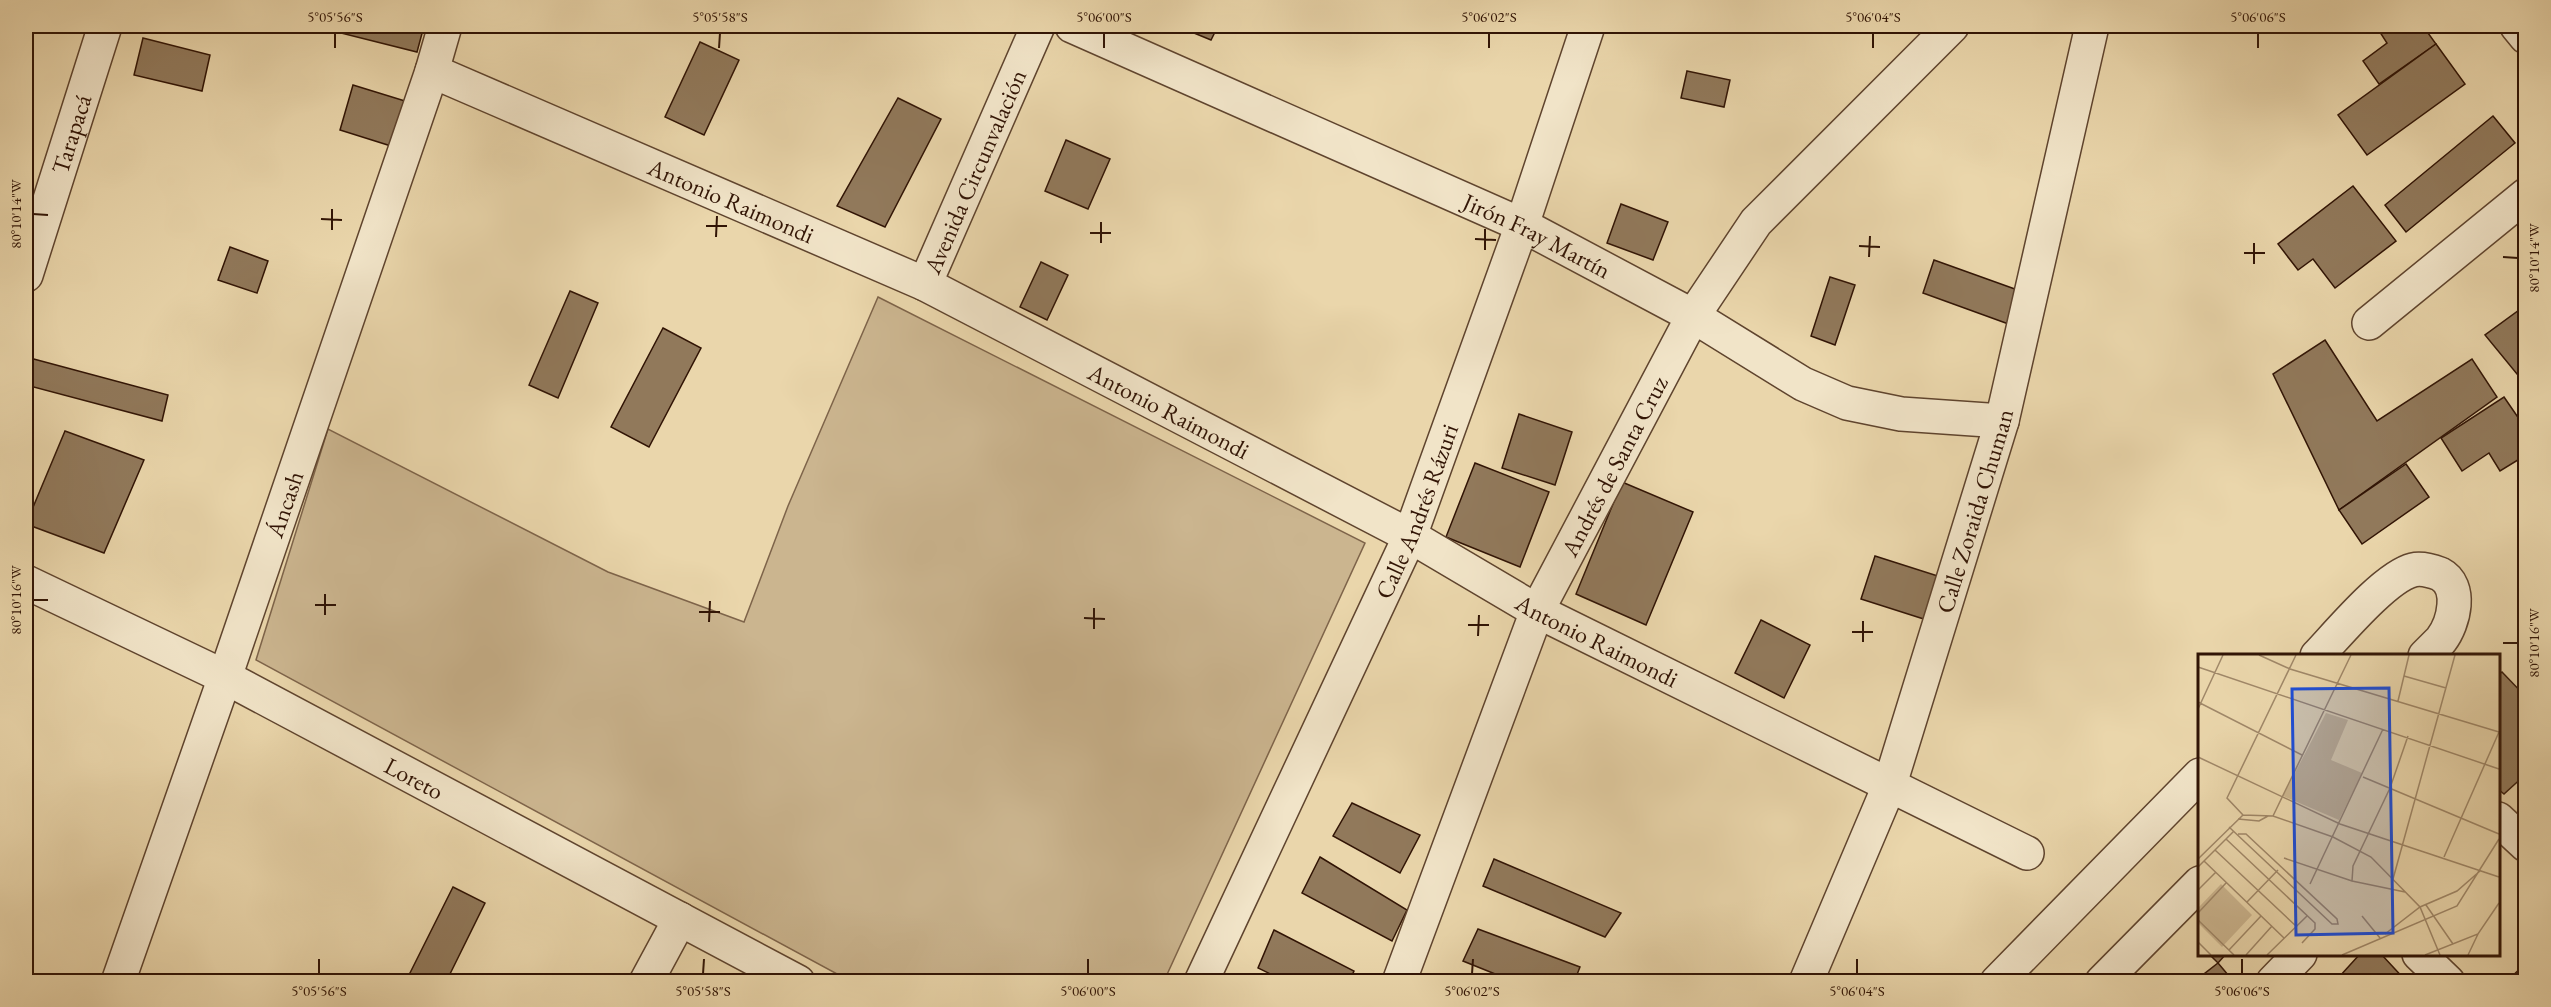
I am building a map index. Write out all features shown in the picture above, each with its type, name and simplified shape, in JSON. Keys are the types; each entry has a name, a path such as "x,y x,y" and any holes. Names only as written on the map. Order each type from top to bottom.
{"street":[{"name":"Tarapacá","path":"26,275 105,26"},
{"name":"Áncash","path":"118,981 225,677 432,71 445,26"},
{"name":"Avenida Circunvalación","path":"926,284 1038,26"},
{"name":"Jirón Fray Martín","path":"1072,26 1522,225 1693,316 1803,384 1847,403 1900,414 2002,421"},
{"name":"Calle Andrés Rázuri","path":"1201,981 1410,536 1522,225 1588,26"},
{"name":"Andrés de Santa Cruz","path":"1400,981 1537,611 1693,316 1756,222 1952,26"},
{"name":"Calle Zoraida Chuman","path":"1806,981 1890,784 2002,421 2092,26"},
{"path":"2517,26 2526,37"},
{"name":"Antonio Raimondi","path":"432,71 926,284 1410,536 1537,611 2027,853"},
{"path":"2369,323 2526,195"},
{"path":"2319,654 2392,580 2414,570 2433,571 2447,578 2454,593 2453,615 2442,638 2427,654"},
{"name":"Loreto","path":"26,582 225,677 798,981"},
{"path":"1996,981 2198,777"},
{"path":"2500,820 2526,845"},
{"path":"2102,981 2198,885"},
{"path":"646,981 680,919"},
{"path":"2273,981 2298,956"},
{"path":"2421,956 2448,981"}],"shaded area":[{"path":"878,297 1365,543 1164,981 850,981 256,660 328,429 608,572 744,622 788,506"}],"building":[{"path":"343,26 424,26 417,52 341,33"},
{"path":"1177,26 1218,26 1211,40"},
{"path":"2376,26 2423,26 2436,44 2379,84 2363,61 2387,43"},
{"path":"143,38 210,55 202,91 134,75"},
{"path":"700,42 739,60 704,135 665,117"},
{"path":"2436,44 2465,84 2367,155 2338,115"},
{"path":"1687,71 1730,80 1724,107 1681,98"},
{"path":"353,85 405,101 391,146 340,130"},
{"path":"898,98 941,119 885,227 837,206"},
{"path":"2493,116 2515,143 2406,232 2385,205"},
{"path":"1066,140 1110,159 1088,209 1045,191"},
{"path":"2353,186 2396,241 2335,288 2313,259 2298,270 2278,244"},
{"path":"1621,204 1668,222 1653,260 1607,243"},
{"path":"230,247 268,261 257,293 218,280"},
{"path":"1934,260 2026,293 2014,326 1923,293"},
{"path":"1041,262 1068,275 1047,320 1020,307"},
{"path":"1830,277 1855,285 1835,345 1811,336"},
{"path":"570,291 598,303 558,398 529,385"},
{"path":"2526,305 2526,367 2517,374 2485,335"},
{"path":"663,328 701,348 649,447 611,427"},
{"path":"2325,340 2377,421 2472,359 2497,397 2339,510 2273,374"},
{"path":"30,358 168,395 162,421 26,385"},
{"path":"2504,397 2526,429 2526,455 2500,471 2489,453 2462,471 2441,438"},
{"path":"1519,414 1572,432 1555,485 1502,468"},
{"path":"65,431 144,460 104,553 26,524"},
{"path":"1475,463 1549,492 1520,567 1446,537"},
{"path":"2406,464 2429,497 2362,544 2339,510"},
{"path":"1622,482 1693,512 1646,625 1576,594"},
{"path":"1875,556 1944,578 1930,621 1861,599"},
{"path":"1761,620 1810,645 1784,698 1735,673"},
{"path":"2502,672 2526,697 2526,774 2504,794 2500,791 2500,674"},
{"path":"1352,803 1420,835 1400,873 1333,836"},
{"path":"26,855 32,857 26,870"},
{"path":"1320,857 1407,910 1392,941 1302,893"},
{"path":"1494,859 1621,913 1605,937 1483,886"},
{"path":"453,887 485,903 446,982 417,982 408,977"},
{"path":"1478,929 1580,967 1574,982 1515,982 1463,961"},
{"path":"1274,930 1354,971 1349,982 1287,982 1258,968"},
{"path":"2211,956 2224,956 2218,963"},
{"path":"2358,956 2383,956 2407,982 2343,982 2339,977"},
{"path":"2218,963 2234,982 2210,982 2204,974"},
{"path":"2526,963 2526,982 2506,982"}]}
